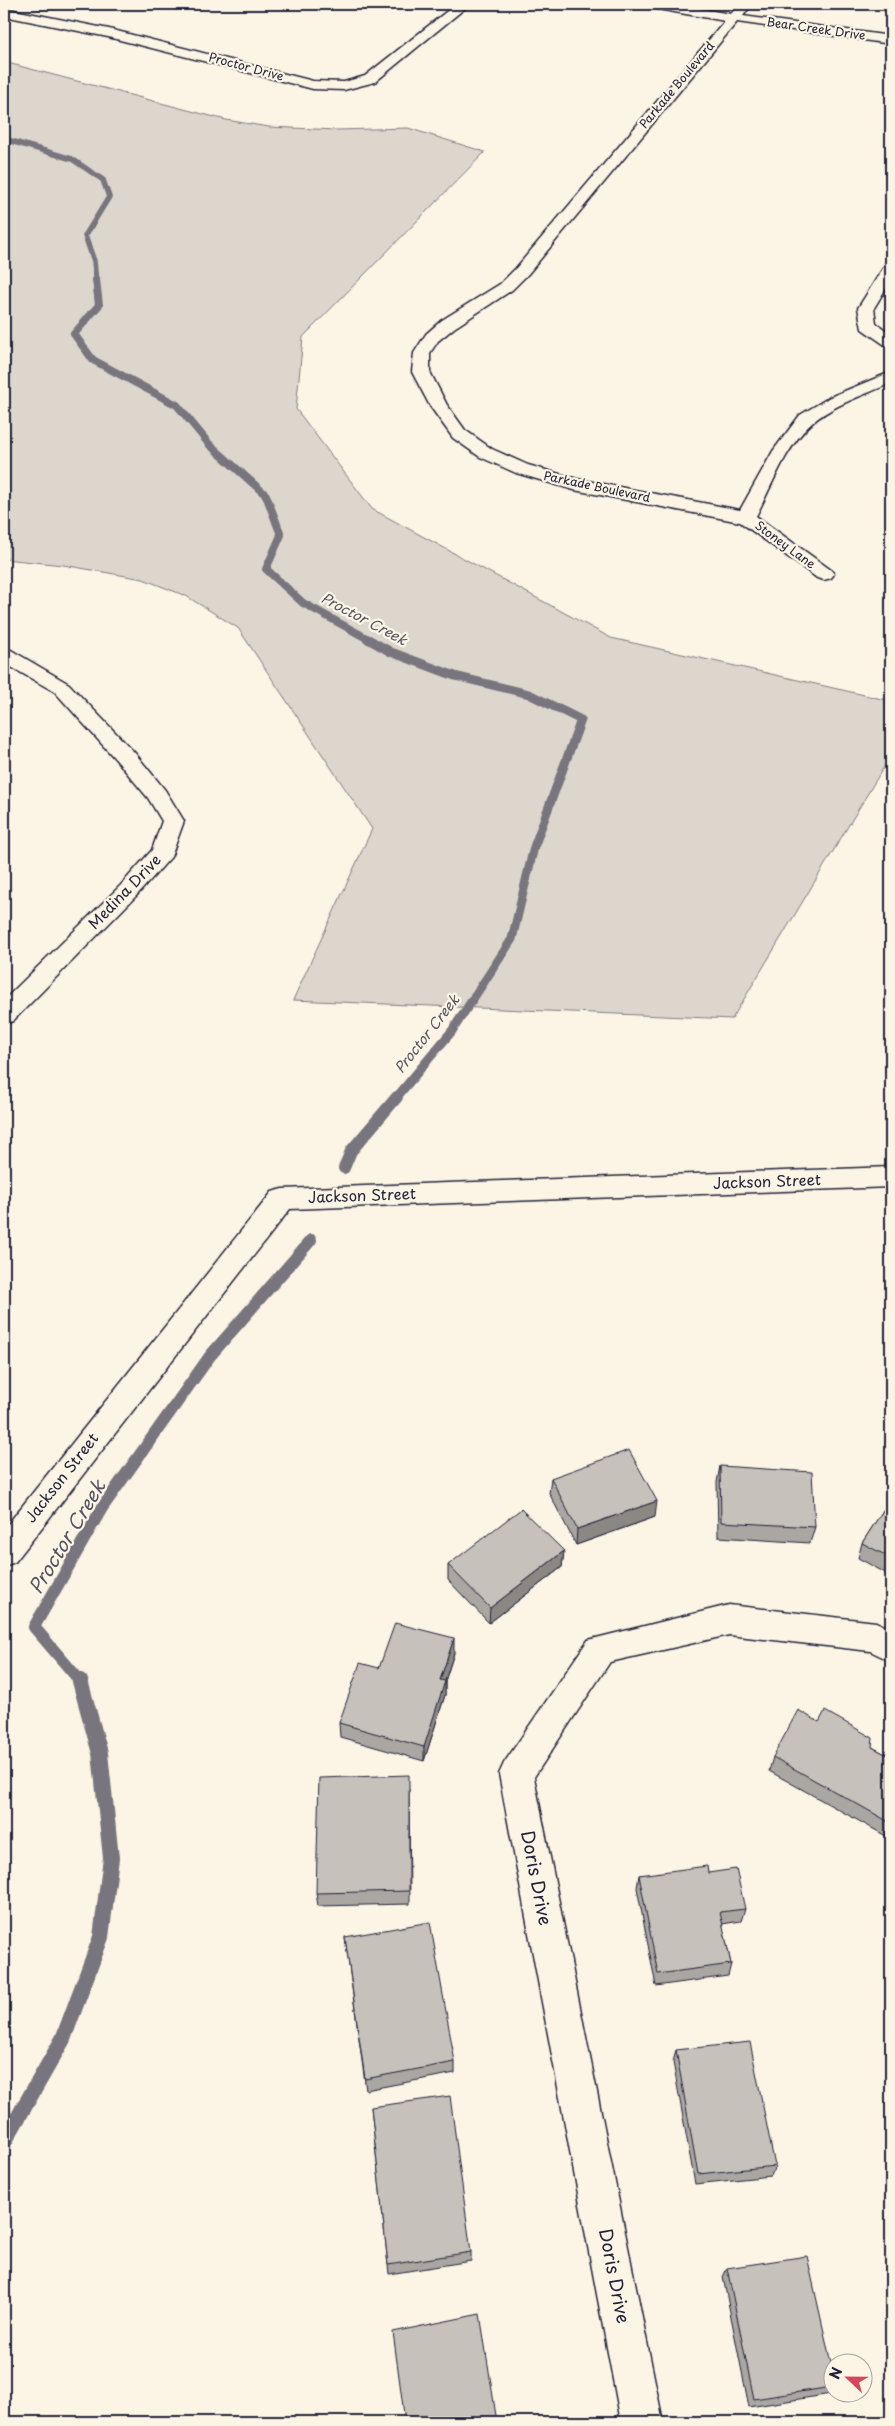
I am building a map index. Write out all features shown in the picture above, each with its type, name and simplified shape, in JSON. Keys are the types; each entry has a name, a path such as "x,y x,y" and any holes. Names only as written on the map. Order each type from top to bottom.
{"street":[{"name":"Proctor Drive","path":"4,12 109,33 313,85 344,86 370,79 464,4"},
{"name":"Bear Creek Drive","path":"652,4 733,18 891,40"},
{"name":"Parkade Boulevard","path":"746,4 522,271 506,287 448,324 432,338 422,354 421,372 439,406 459,434 486,453 522,469 574,484 746,517"},
{"path":"891,268 866,308 868,325 891,341"},
{"path":"746,517 789,441 805,420 830,404 891,377"},
{"name":"Stoney Lane","path":"746,517 824,574"},
{"name":"Medina Drive","path":"4,654 62,688 126,757 157,795 173,821 163,852 4,1015"},
{"name":"Jackson Street","path":"4,1552 282,1199 891,1177"},
{"name":"Doris Drive","path":"642,2422 516,1774 600,1650 729,1620 876,1637 891,1646"}],"shaded area":[{"path":"667,4 740,4 735,10 724,13"},
{"path":"4,62 226,120 269,127 337,130 408,128 485,152 303,337 296,409 372,509 611,638 891,701 891,755 732,1019 293,1000 372,829 238,628 186,596 143,579 63,565 4,559"}],"building":[{"path":"629,1450 657,1501 577,1529 551,1478"},
{"path":"720,1466 812,1472 815,1527 721,1522"},
{"path":"891,1498 891,1558 862,1543"},
{"path":"521,1509 564,1551 490,1608 448,1565"},
{"path":"395,1623 454,1638 440,1680 445,1681 424,1747 339,1723 360,1663 379,1668"},
{"path":"798,1710 819,1722 825,1711 873,1738 872,1747 891,1757 891,1823 773,1757"},
{"path":"409,1775 409,1891 316,1893 319,1778"},
{"path":"707,1866 708,1873 736,1869 745,1909 720,1912 731,1964 658,1974 639,1875"},
{"path":"430,1922 455,2062 365,2079 345,1937"},
{"path":"750,2042 775,2166 698,2174 676,2050"},
{"path":"450,2096 471,2252 388,2265 371,2107"},
{"path":"807,2256 829,2354 822,2354 822,2389 754,2399 727,2268"},
{"path":"480,2314 497,2422 405,2422 393,2332"}],"waterway":[{"name":"Proctor Creek","path":"4,139 72,159 103,180 109,197 85,236 94,261 96,282"},
{"name":"Proctor Creek","path":"96,280 99,305 74,334 93,360 177,405 209,444 266,495 281,535 266,569 303,603 370,640"},
{"name":"Proctor Creek","path":"368,639 391,652 455,676 529,694 581,720 534,847 512,939 452,1031 396,1098"},
{"name":"Proctor Creek","path":"344,1168 351,1151 397,1097"},
{"name":"Proctor Creek","path":"81,1682 34,1627 102,1508 210,1356 311,1240"},
{"name":"Proctor Creek","path":"4,2142 63,2039 101,1937 111,1858 100,1753 80,1681"}]}
